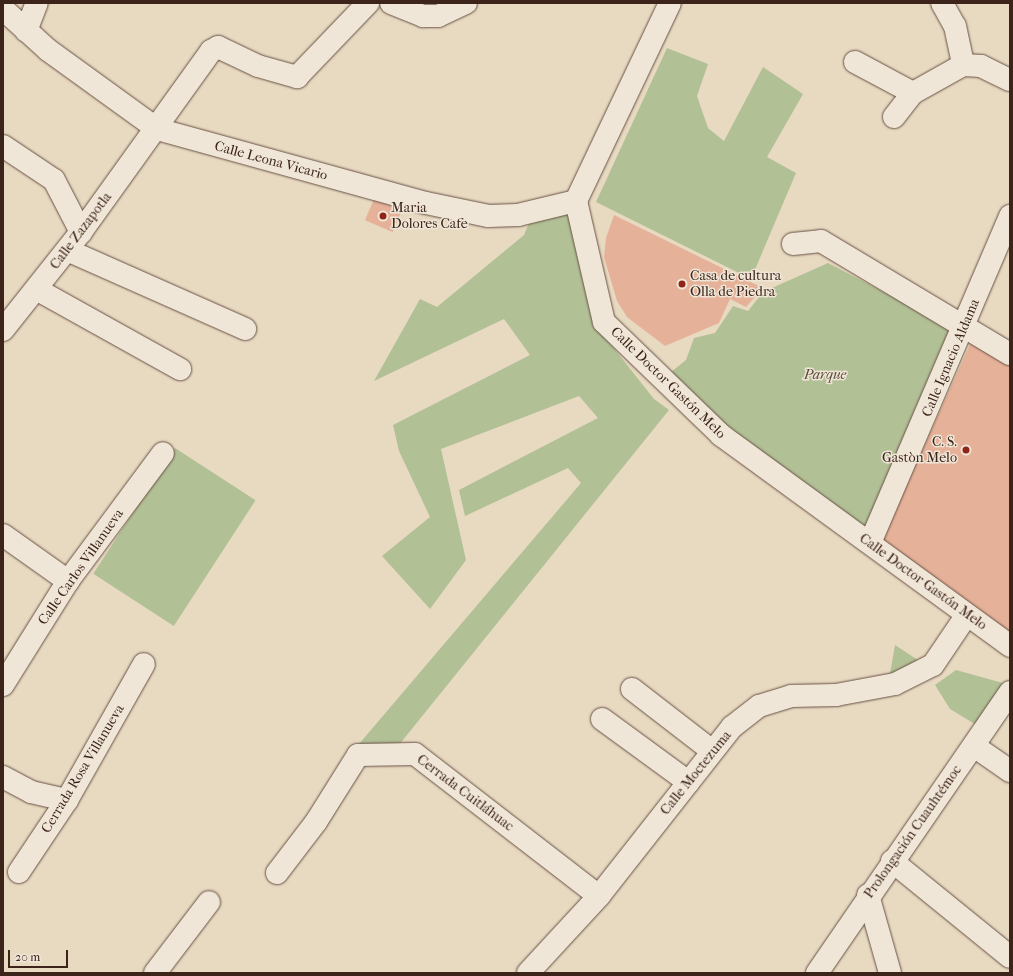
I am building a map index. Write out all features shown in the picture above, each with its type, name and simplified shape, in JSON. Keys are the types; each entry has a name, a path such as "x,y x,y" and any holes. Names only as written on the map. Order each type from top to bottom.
{"street":[{"path":"26,31 37,3"},
{"path":"391,3 423,16 438,16 466,3"},
{"path":"576,201 670,3"},
{"path":"942,3 955,26 964,65"},
{"name":"Calle Zazapotla","path":"3,330 81,232 157,129 211,50 218,46 258,66 297,77 356,7"},
{"name":"Calle Leona Vicario","path":"3,10 26,31 157,129 426,204 488,216 518,215 576,201"},
{"path":"855,62 913,93"},
{"path":"894,117 913,93 964,65 981,66 1010,80"},
{"path":"3,146 54,180 81,232"},
{"name":"Calle Doctor Gastón Melo","path":"576,201 604,322 721,435 870,543 966,616 1010,646"},
{"name":"Calle Ignacio Aldama","path":"870,543 966,326 1010,216"},
{"path":"793,244 821,241 966,326 1010,354"},
{"path":"67,250 245,329"},
{"path":"36,290 180,369"},
{"name":"Calle Carlos Villanueva","path":"3,685 68,581 163,452"},
{"path":"3,535 68,581"},
{"name":"Calle Moctezuma","path":"528,973 599,896 688,782 711,750 759,706 791,696 836,695 895,684 933,665 966,616"},
{"name":"Cerrada Rosa Villanueva","path":"19,872 68,800 144,664"},
{"path":"632,689 711,750"},
{"name":"Prolongación Cuauhtémoc","path":"817,973 892,860 974,746 1010,692"},
{"path":"602,719 688,782"},
{"path":"974,746 1010,771"},
{"name":"Cerrada Cuitláhuac","path":"276,874 316,822 358,755 415,754 599,896"},
{"path":"3,777 31,792 68,800"},
{"path":"892,860 1010,957"},
{"path":"868,895 890,973"},
{"path":"154,973 209,902"}],"green space":[{"path":"667,48 708,64 697,96 708,128 724,141 763,67 803,94 767,157 796,173 751,279 596,202"},
{"path":"572,211 597,327 654,399 669,410 386,761 359,744 581,483 568,468 465,516 459,490 598,418 579,396 441,449 466,560 430,609 382,556 430,517 399,451 393,425 530,355 504,319 374,381 420,299 437,307 524,235 533,213"},
{"name":"Parque","path":"828,263 955,329 864,528 726,428 671,372 686,360 694,338 715,333 733,306 748,311 763,292"},
{"path":"175,448 256,500 174,626 93,574"},
{"path":"895,645 927,666 890,674"},
{"path":"956,670 1010,685 978,726 950,709 935,685"}],"building":[{"name":"Maria Dolores Cafe","path":"374,199 402,211 393,232 365,220"},
{"name":"Casa de cultura Olla de Piedra","path":"614,215 763,288 746,307 730,299 719,323 665,346 627,317 617,301 604,257 606,238"},
{"name":"C. S. Gastòn Melo","path":"973,338 1010,361 1010,638 882,539"}],"place":[{"name":"Maria Dolores Cafe","path":"383,216"},
{"name":"Casa de cultura Olla de Piedra","path":"682,284"},
{"name":"C. S. Gastòn Melo","path":"966,450"}]}
